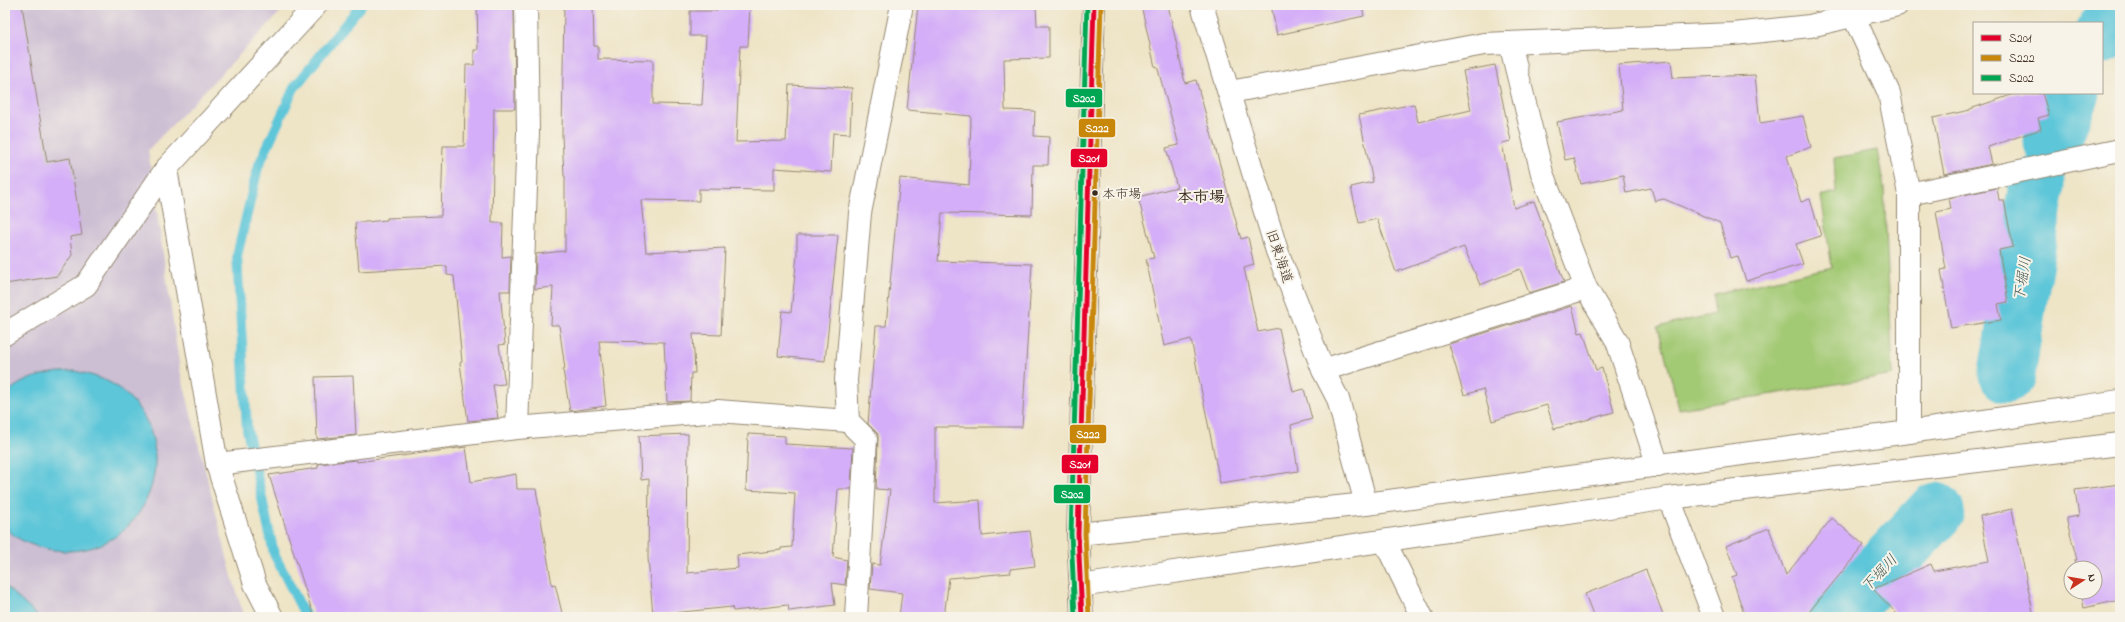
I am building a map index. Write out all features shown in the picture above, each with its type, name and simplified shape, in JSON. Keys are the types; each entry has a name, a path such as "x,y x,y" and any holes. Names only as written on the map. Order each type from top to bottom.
{"street":[{"path":"5,334 86,285 166,168 316,5"},
{"path":"517,428 528,133 526,5"},
{"path":"848,421 846,380 860,213 902,5"},
{"path":"1082,617 1078,534 1094,5"},
{"name":"旧東海道","path":"1202,5 1230,92 1277,251 1323,370 1338,399 1366,504"},
{"path":"1230,92 1484,44 1734,34 1810,26 1848,10 1897,5"},
{"path":"1848,10 1889,93 1909,194 1909,432"},
{"path":"1510,43 1542,173 1586,288 1616,341 1658,466"},
{"path":"1909,194 2120,150"},
{"path":"166,168 225,463 255,584 272,617"},
{"path":"1323,370 1586,288"},
{"path":"1078,534 1366,504 1909,432 2120,401"},
{"path":"225,463 517,428 718,411 848,421 866,439 856,617"},
{"path":"1080,586 1385,542 1669,498 2120,444"},
{"path":"1669,498 1714,617"},
{"path":"1385,542 1422,617"}],"shaded area":[{"path":"5,5 287,5 148,150 180,370 232,577 244,617 5,617"}],"green space":[{"path":"1877,150 1884,188 1893,375 1679,409 1658,327 1714,314 1714,294 1832,267 1821,196 1836,192 1834,158"}],"water":[{"path":"75,371 97,377 117,387 140,410 152,437 155,466 149,494 135,518 114,538 87,549 54,550 41,548 21,540 5,528 5,395 20,383 37,376 56,372"},
{"path":"5,586 39,617 5,617"}],"building":[{"path":"5,5 22,5 47,162 70,158 82,235 70,237 72,255 57,276 5,284"},
{"path":"477,5 514,5 515,109 494,109 492,223 503,223 502,257 511,256 510,291 500,291 505,344 499,345 505,384 493,385 498,418 468,421 460,363 462,362 454,276 447,275 447,266 359,271 355,223 387,220 387,218 441,216 443,146 464,146 466,65 474,65 474,50 478,50"},
{"path":"564,5 593,5 594,46 598,46 598,59 653,60 653,104 702,105 706,36 690,36 690,11 717,11 717,5 750,5 748,46 740,46 736,142 786,141 789,85 852,88 850,134 833,133 831,172 774,168 774,190 699,189 699,201 641,200 646,252 725,248 721,335 693,334 695,373 691,373 690,401 667,402 664,342 599,341 606,406 570,411 563,370 565,369 559,325 551,325 553,287 535,289 536,254 565,251 565,176 562,135"},
{"path":"918,5 1036,5 1037,26 1049,26 1049,58 1004,59 1005,110 1035,111 1034,136 1049,137 1048,165 1033,165 1032,215 942,213 938,261 1032,264 1022,427 935,427 935,503 980,500 982,536 1030,531 1035,566 1010,569 1011,573 949,578 944,617 899,617 902,593 870,589 872,564 880,565 890,490 876,489 878,434 868,424 876,326 886,326 900,178 969,185 971,116 907,110"},
{"path":"1141,5 1168,5 1185,83 1196,80 1241,239 1248,237 1254,265 1244,268 1258,332 1279,328 1293,392 1304,389 1312,419 1291,425 1298,471 1220,483 1191,339 1164,346 1146,259 1154,258 1138,197 1177,187 1166,148 1179,145 1157,66 1155,67"},
{"path":"1271,5 1362,5 1364,16 1277,35"},
{"path":"1671,61 1673,78 1755,75 1760,123 1803,116 1811,147 1787,156 1801,202 1810,199 1821,236 1796,244 1803,264 1746,281 1738,256 1730,258 1720,223 1664,199 1655,201 1651,188 1626,193 1623,175 1581,184 1574,158 1565,160 1557,122 1623,110 1619,65"},
{"path":"1495,65 1511,141 1502,143 1514,208 1534,201 1564,282 1529,293 1520,269 1480,285 1464,247 1396,272 1377,219 1359,223 1351,187 1373,182 1359,115 1414,104 1418,122 1471,110 1463,71"},
{"path":"2014,94 2042,94 2049,115 2038,118 2041,129 1988,147 1992,164 1944,174 1933,118 1970,109"},
{"path":"1997,188 1999,200 2004,200 2013,247 1999,250 2008,302 1998,304 2001,320 1951,328 1941,270 1946,269 1936,212 1951,209 1949,198"},
{"path":"797,235 838,235 825,361 778,356 782,311 791,312 797,255"},
{"path":"1572,306 1579,333 1583,332 1596,370 1602,368 1614,412 1554,429 1547,405 1492,421 1483,389 1464,395 1449,344"},
{"path":"353,376 356,435 317,439 315,377"},
{"path":"688,434 687,573 738,568 737,555 781,550 781,548 792,547 795,493 746,490 748,434 785,436 785,444 853,448 851,489 838,489 833,557 847,560 845,585 832,583 835,605 789,611 788,605 733,611 732,607 653,615 648,558 649,479 641,480 639,436"},
{"path":"466,447 471,482 516,474 517,489 536,489 552,585 555,584 563,617 314,617 269,475 318,468 318,464 357,460 357,462"},
{"path":"2120,484 2120,600 2084,608 2082,600 2103,600 2103,560 2077,560 2066,518 2079,516 2075,490"},
{"path":"2012,509 2034,617 1900,617 1873,589 1931,564 1934,571 1989,561 1980,516"},
{"path":"1832,518 1864,545 1805,617 1745,617 1732,577 1737,575 1726,546 1769,528 1786,575"},
{"path":"1646,570 1664,617 1594,617 1585,594"}],"waterway":[{"path":"306,617 274,554 247,429 237,256 258,167 294,88 361,5"},
{"name":"下堀川","path":"2103,34 2120,8"},
{"name":"下堀川","path":"2052,142 2071,94"},
{"name":"下堀川","path":"2007,374 2037,185"},
{"name":"下堀川","path":"1837,617 1936,511"}],"transit line":[{"name":"S202","path":"1075,617 1071,534 1087,5"},
{"name":"S201","path":"1082,617 1078,534 1094,5"},
{"name":"S222","path":"1089,617 1085,534 1101,5"}],"place":[{"name":"本市場","path":"1095,193"}],"district":[{"name":"本市場","path":"1201,196"}]}
